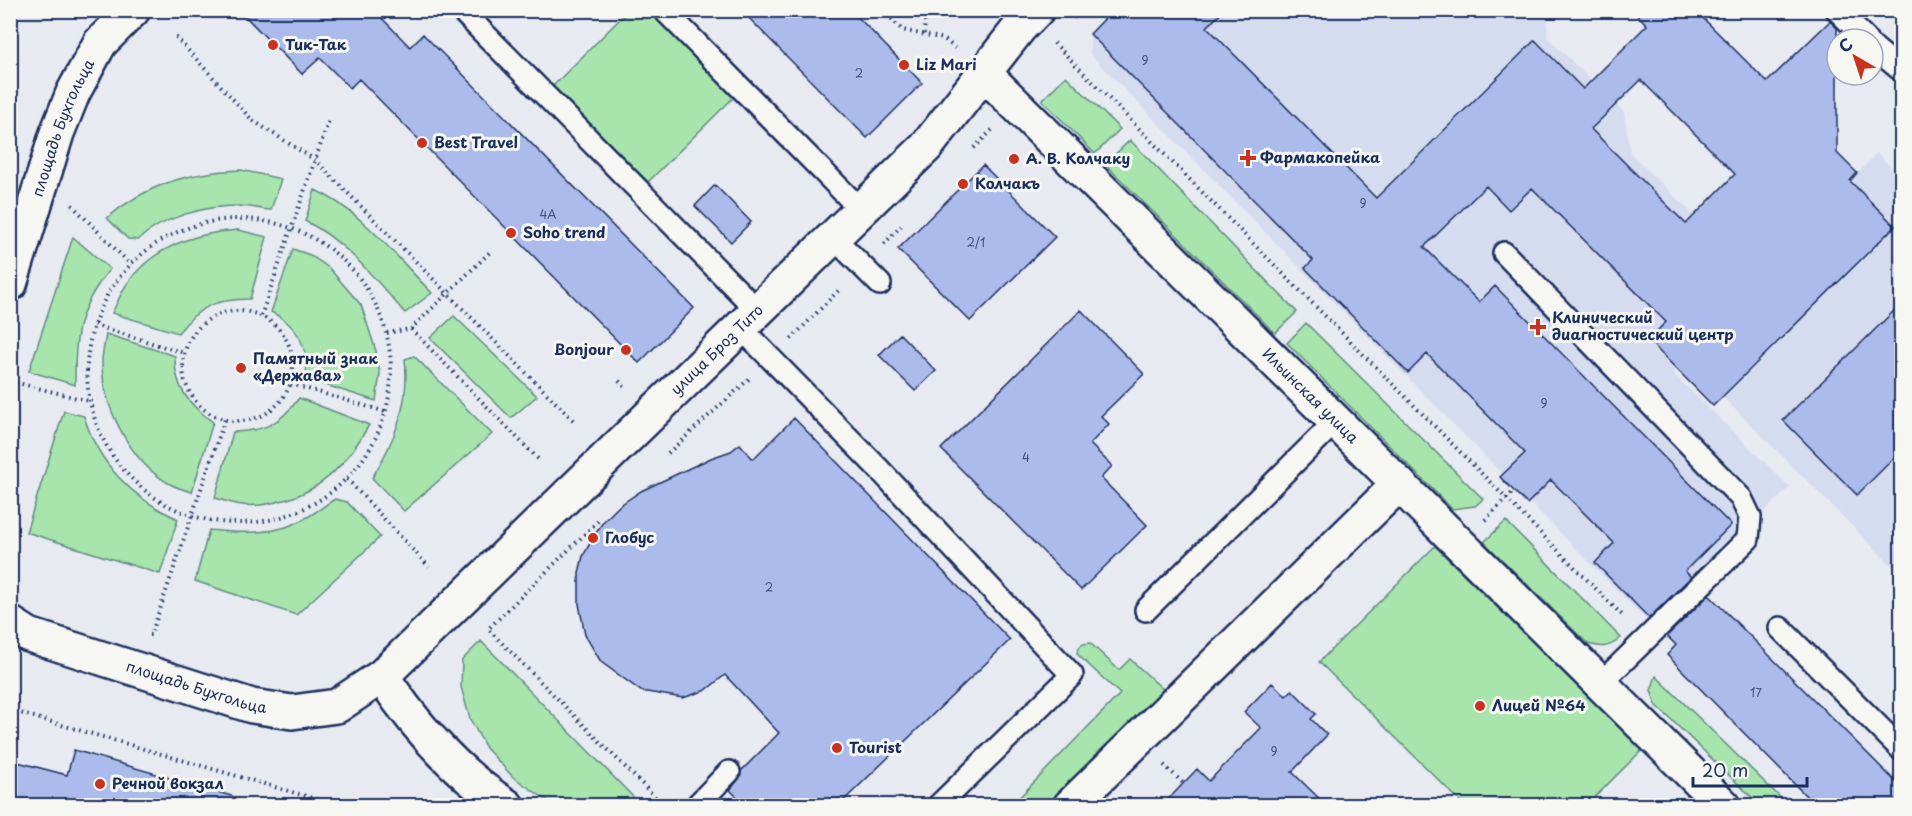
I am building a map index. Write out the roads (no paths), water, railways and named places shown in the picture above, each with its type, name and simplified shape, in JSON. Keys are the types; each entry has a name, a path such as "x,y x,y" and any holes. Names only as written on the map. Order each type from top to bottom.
{"street":[{"name":"площадь Бухгольца","path":"10,285 57,133 73,93 100,43 133,10"},
{"name":"улица Броз Тито","path":"382,676 926,147 1020,27 1037,10"},
{"name":"Ильинская улица","path":"984,73 1724,806"},
{"path":"1070,806 1399,484"},
{"name":"площадь Бухгольца","path":"10,623 29,635 252,706 292,712 337,706 382,676"},
{"path":"382,676 407,714 446,756 507,806"}],"lane":[{"path":"461,10 749,319 878,468 1072,675 938,806"},
{"path":"664,10 861,210"},
{"path":"1837,10 1854,27"},
{"path":"1885,56 1902,71"},
{"path":"833,237 880,284"},
{"path":"1504,253 1741,498 1750,518 1748,539 1601,683"},
{"path":"1146,610 1335,421"},
{"path":"1780,628 1902,750"},
{"path":"696,806 729,772"}],"place":[{"name":"Тик-Так","path":"273,45"},
{"name":"Liz Mari","path":"904,65"},
{"name":"Best Travel","path":"422,143"},
{"name":"Фармакопейка","path":"1248,158"},
{"name":"А. В. Колчаку","path":"1014,159"},
{"name":"Колчакъ","path":"963,184"},
{"name":"Soho trend","path":"511,233"},
{"name":"Клинический диагностический центр","path":"1538,327"},
{"name":"Bonjour","path":"626,350"},
{"name":"Памятный знак «Держава»","path":"241,368"},
{"name":"Глобус","path":"593,538"},
{"name":"Лицей №64","path":"1480,706"},
{"name":"Tourist","path":"837,748"},
{"name":"Речной вокзал","path":"100,784"}]}
